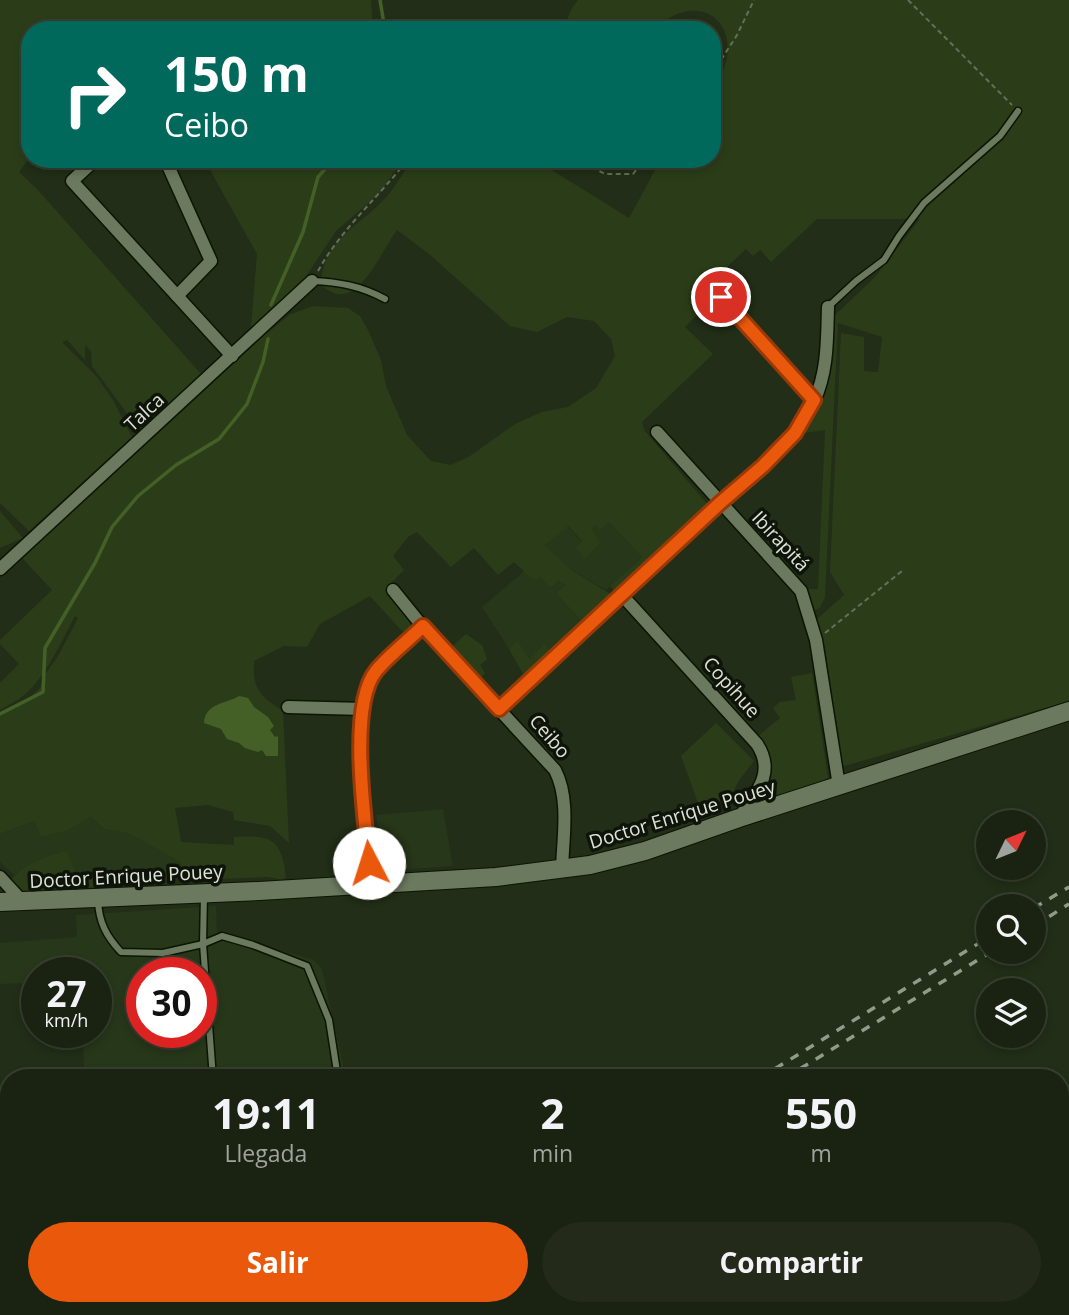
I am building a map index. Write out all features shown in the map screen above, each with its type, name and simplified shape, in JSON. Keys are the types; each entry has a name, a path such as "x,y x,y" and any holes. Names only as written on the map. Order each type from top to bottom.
{"street":[{"path":"86,168 72,181 232,356"},
{"path":"168,168 211,261 177,296"},
{"name":"Talca","path":"0,569 312,281"},
{"path":"721,297 814,400"},
{"path":"499,709 763,466 795,433 814,400 824,372 828,307"},
{"name":"Ibirapitá","path":"657,432 801,591 816,640 839,786"},
{"name":"Ceibo","path":"393,590 555,770 562,784 562,869"},
{"name":"Copihue","path":"621,594 757,744 765,757 766,772 739,818"},
{"path":"370,884 360,740 367,687 376,671 423,626"},
{"path":"288,707 363,709"},
{"name":"Doctor Enrique Pouey","path":"0,902 496,877 590,865 645,851 1069,711"},
{"path":"0,877 23,902"}],"lane":[{"path":"828,307 884,260 924,203 1000,136 1018,111"},
{"path":"312,281 335,282 366,289 385,299"},
{"path":"204,893 203,944 213,1069"},
{"path":"97,898 99,918 108,939 121,952 163,953 203,944 222,936 307,966 329,1020 337,1069"}],"path":[{"path":"721,60 754,0"},
{"path":"908,0 1018,111"},
{"path":"312,281 340,237 401,168"},
{"path":"594,168 605,174 633,174 638,168"},
{"path":"816,640 902,571"}],"shaded area":[{"path":"0,0 371,0 372,21 21,21 22,168 19,172 202,375 140,431 92,366 91,351 85,345 85,360 67,340 62,342 97,377 113,400 132,437 29,531 0,503"},
{"path":"578,0 1069,0 1069,701 841,767 826,655 817,619 844,595 830,572 841,333 864,337 864,371 878,372 882,337 838,323 825,597 820,608 810,612 796,589 818,589 825,430 804,433 828,368 831,319 875,277 920,219 817,219 771,262 760,250 753,256 746,249 704,289 712,299 685,327 713,354 642,422 644,430 708,505 617,594 610,586 642,557 609,522 600,530 596,525 591,529 600,543 585,559 576,548 582,541 568,526 545,545 570,569 609,593 609,601 584,624 556,593 565,585 559,580 551,588 540,577 534,581 514,562 498,575 474,548 451,567 417,532 408,537 393,556 404,570 390,584 394,598 414,634 409,636 400,629 370,596 320,624 307,647 284,646 254,661 254,678 259,691 283,711 289,843 270,826 234,820 233,812 208,805 175,808 181,842 234,845 234,837 257,837 272,842 281,854 284,864 286,877 283,880 268,877 219,879 193,875 175,859 128,833 104,829 91,817 67,831 41,837 34,821 0,834 0,716 27,700 40,688 78,618 75,616 32,688 0,710 0,683 19,664 0,644 0,640 52,590 21,557 240,356 289,315 313,306 348,308 360,316 381,360 386,386 407,435 431,461 451,465 470,456 515,424 542,412 568,407 596,388 615,356 611,339 594,321 567,317 537,332 510,326 429,254 397,230 356,289 345,294 333,293 321,284 329,254 336,243 388,195 407,168 548,168 629,218 656,168 721,168 721,73 728,52 721,21 708,13 686,11 665,21 568,21"},
{"path":"209,168 397,168 380,193 336,231 291,299 255,331 251,326 257,254"},
{"path":"0,511 23,538 0,548"},
{"path":"609,522 642,557 606,590 570,569 545,545 567,526 582,542 585,558 591,529 596,525 600,529"},
{"path":"524,571 534,581 540,576 551,588 559,579 565,585 556,593 584,624 552,654 530,659 517,642 509,649 482,607"},
{"path":"466,634 482,645 487,659 480,665 485,673 473,685 445,653"},
{"path":"517,641 530,659 544,644 552,654 526,679 509,649"},
{"path":"812,673 828,777 826,781 764,801 760,795 770,765 767,752 757,737 780,718 773,708 780,702 796,700 791,677"},
{"path":"239,696 248,698 274,726 270,730 275,737 278,736 278,756 266,756 262,750 258,752 245,748 227,739 221,729 204,723 208,711"},
{"path":"716,723 754,761 732,794 702,814 681,756"},
{"path":"443,809 453,866 371,872 370,850 382,848 376,815"},
{"path":"91,817 104,829 128,833 175,859 193,875 175,873 76,878 37,861 14,875 0,862 0,834 34,821 41,837 67,831"},
{"path":"67,851 77,878 178,875 159,884 18,891 9,882 35,862"},
{"path":"216,906 217,932 314,960 322,969 344,1069 84,1069 83,1048 112,1048 112,957 21,957 21,983 0,984 0,943 77,937 76,915"}],"waterway":[{"path":"380,0 384,21"},
{"path":"271,305 303,232 318,177 326,168"},
{"path":"0,714 43,692 45,648 95,563 112,527 138,496 176,465 219,439 247,404 263,362 268,339"}],"railway":[{"path":"1046,901 1069,887"},
{"path":"1046,918 1069,904"},
{"path":"775,1069 976,945"},
{"path":"800,1069 976,961"}],"route":[{"path":"369,863 360,740 367,687 376,671 423,626 499,709 763,466 795,433 814,400 721,297"}]}
